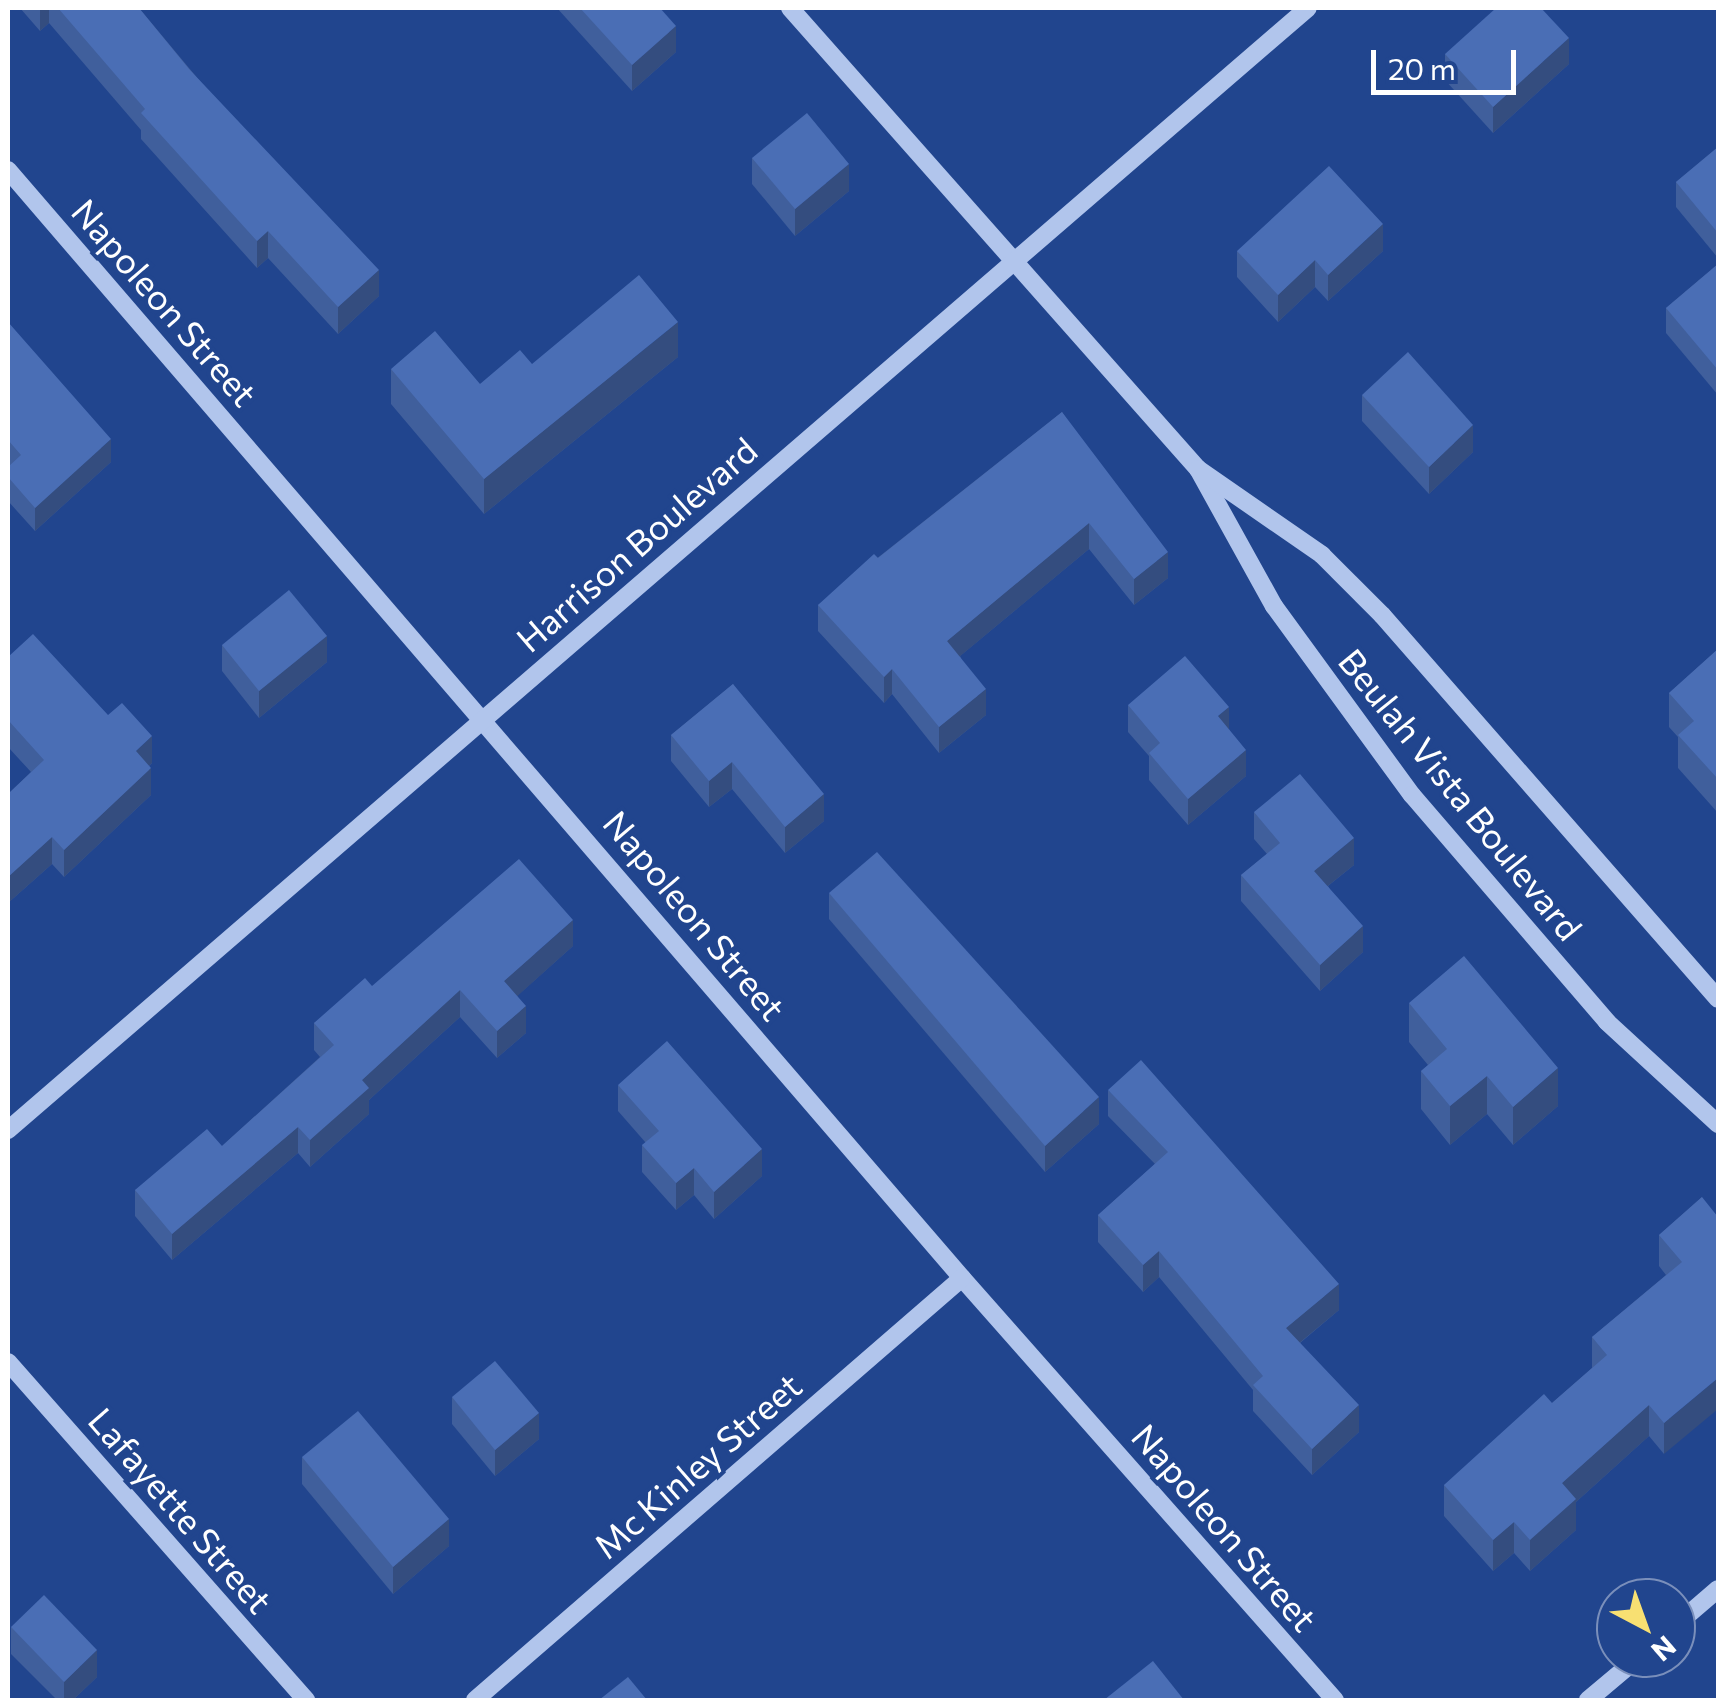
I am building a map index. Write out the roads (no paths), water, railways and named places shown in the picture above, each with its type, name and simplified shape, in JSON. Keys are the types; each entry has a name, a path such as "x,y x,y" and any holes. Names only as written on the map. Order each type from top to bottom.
{"street":[{"name":"Beulah Vista Boulevard","path":"790,8 1015,256 1198,469 1274,606 1412,795 1607,1022 1718,1124"},
{"name":"Harrison Boulevard","path":"8,1130 486,720 1015,256 1308,8"},
{"name":"Napoleon Street","path":"8,170 486,720 962,1278 1336,1700"},
{"name":"Beulah Vista Boulevard","path":"1198,469 1322,555 1382,615 1718,999"},
{"name":"Mc Kinley Street","path":"474,1700 962,1278"},
{"name":"Lafayette Street","path":"8,1362 306,1700"},
{"path":"1696,1608 1718,1589"},
{"path":"1588,1700 1614,1678"}]}
